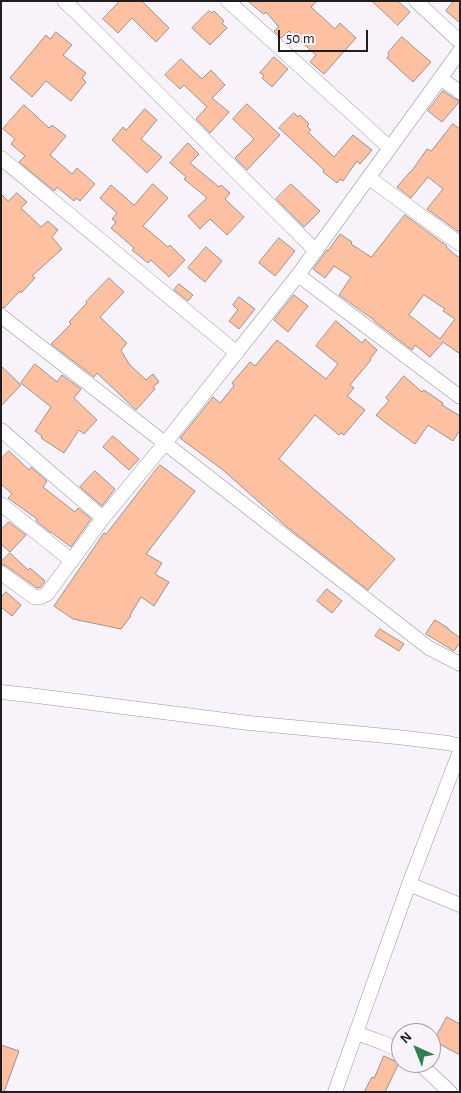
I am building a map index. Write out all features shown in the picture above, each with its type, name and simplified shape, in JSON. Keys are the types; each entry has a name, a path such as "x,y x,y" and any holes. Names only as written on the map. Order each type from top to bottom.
{"street":[{"path":"64,1 316,251"},
{"path":"228,1 390,148"},
{"path":"416,1 460,42"},
{"path":"1,573 34,598 47,594 104,518 298,275 460,51"},
{"path":"440,78 460,92"},
{"path":"1,158 237,353"},
{"path":"368,178 460,244"},
{"path":"298,275 460,397"},
{"path":"1,316 429,648 460,664"},
{"path":"1,430 104,518"},
{"path":"1,504 72,561"},
{"path":"1,692 249,723 397,737 460,746"},
{"path":"335,1092 409,884 460,751"},
{"path":"409,884 460,905"},
{"path":"356,1033 391,1046"},
{"path":"430,1073 450,1092"}],"building":[{"path":"120,1 142,1 169,28 156,42 132,18 118,33 103,19"},
{"path":"248,1 317,1 311,7 335,29 340,23 356,38 324,74 310,62 316,55 289,31 281,38 274,31 279,27 266,12 264,14"},
{"path":"372,1 398,1 410,12 398,25"},
{"path":"454,1 460,1 460,23 446,11"},
{"path":"209,11 212,13 214,11 224,21 222,23 227,28 210,45 192,28"},
{"path":"56,32 72,45 63,55 86,73 82,78 86,82 71,101 46,81 32,97 10,78 46,35 50,39"},
{"path":"402,37 431,62 413,82 387,58 388,53"},
{"path":"274,57 288,69 272,87 262,78 264,75 260,73"},
{"path":"181,59 202,79 211,70 225,85 212,98 229,112 210,133 196,119 207,107 184,85 180,89 165,75"},
{"path":"443,91 460,101 442,122 428,111"},
{"path":"247,104 280,135 247,170 235,158 254,139 233,119"},
{"path":"24,105 49,128 52,125 66,136 50,155 72,174 77,168 95,184 80,201 76,198 74,201 57,187 54,191 19,162 25,156 11,144 15,139 3,129"},
{"path":"145,109 157,120 141,139 162,157 147,173 112,140 123,127 126,130"},
{"path":"294,113 298,117 300,115 309,124 307,126 311,130 308,132 334,157 353,135 372,150 360,164 357,161 343,181 340,179 337,183 323,172 324,170 279,128"},
{"path":"453,124 460,129 460,233 427,209 443,189 428,177 411,198 397,187 411,172 427,149 431,151"},
{"path":"188,143 199,154 190,163 219,187 221,185 230,193 225,199 244,217 227,235 210,219 200,229 188,216 207,198 184,179 186,177 170,163"},
{"path":"153,184 168,198 143,226 168,247 170,245 185,260 169,277 151,260 148,263 132,250 134,248 111,228 116,222 112,219 117,213 100,198 111,185 134,205"},
{"path":"291,184 320,211 304,227 276,199"},
{"path":"17,193 27,202 21,208 41,227 48,221 58,230 52,237 62,249 32,276 35,278 4,308 1,307 1,194 8,201"},
{"path":"405,215 460,258 460,354 443,342 430,357 415,345 412,350 339,295 351,277 334,266 325,278 313,269 340,234 371,257","holes":["424,295 445,309 443,311 455,319 440,339 409,315"]},
{"path":"279,238 295,251 275,276 259,263"},
{"path":"206,247 222,261 205,282 188,268"},
{"path":"109,278 124,292 100,317 127,343 121,350 129,364 146,380 153,374 159,382 136,410 97,373 94,377 51,344 71,324 69,322"},
{"path":"179,284 193,295 188,301 174,290"},
{"path":"294,295 308,306 288,332 274,320"},
{"path":"239,297 255,309 239,329 229,321 238,310 233,305"},
{"path":"336,321 362,343 365,339 377,350 350,385 354,388 347,396 365,410 344,435 341,433 339,435 315,415 279,459 395,559 368,590 287,527 223,470 180,438 213,397 220,403 234,386 232,383 250,362 255,366 277,340 326,379 338,364 316,346"},
{"path":"35,364 57,382 62,375 81,389 74,398 97,420 84,434 79,430 64,453 41,438 42,436 35,431 51,407 21,383"},
{"path":"1,366 21,385 1,406"},
{"path":"404,376 422,392 424,390 443,403 442,405 460,416 460,430 453,441 428,425 415,444 376,415 389,401 386,398"},
{"path":"113,436 139,459 129,470 103,447"},
{"path":"9,451 29,470 31,467 47,481 43,487 75,512 78,508 91,519 71,547 8,498 12,494 1,484 1,459"},
{"path":"160,465 195,491 146,554 162,563 155,574 169,582 154,606 141,597 131,616 121,629 73,619 54,606 104,533 106,534"},
{"path":"95,471 115,489 102,506 80,487"},
{"path":"9,522 26,535 10,552 1,544 1,530"},
{"path":"10,553 28,570 30,568 45,581 41,587 37,588 1,564"},
{"path":"327,589 342,601 332,613 317,601"},
{"path":"6,592 21,605 12,616 1,607 1,598"},
{"path":"435,620 460,638 460,642 454,651 426,634"},
{"path":"380,629 404,644 399,651 375,636"},
{"path":"447,1017 460,1024 460,1055 441,1045 441,1028"},
{"path":"1,1045 19,1051 4,1092 1,1092"},
{"path":"384,1056 391,1059 391,1073 394,1073 385,1092 364,1092 372,1077 374,1078"}]}
